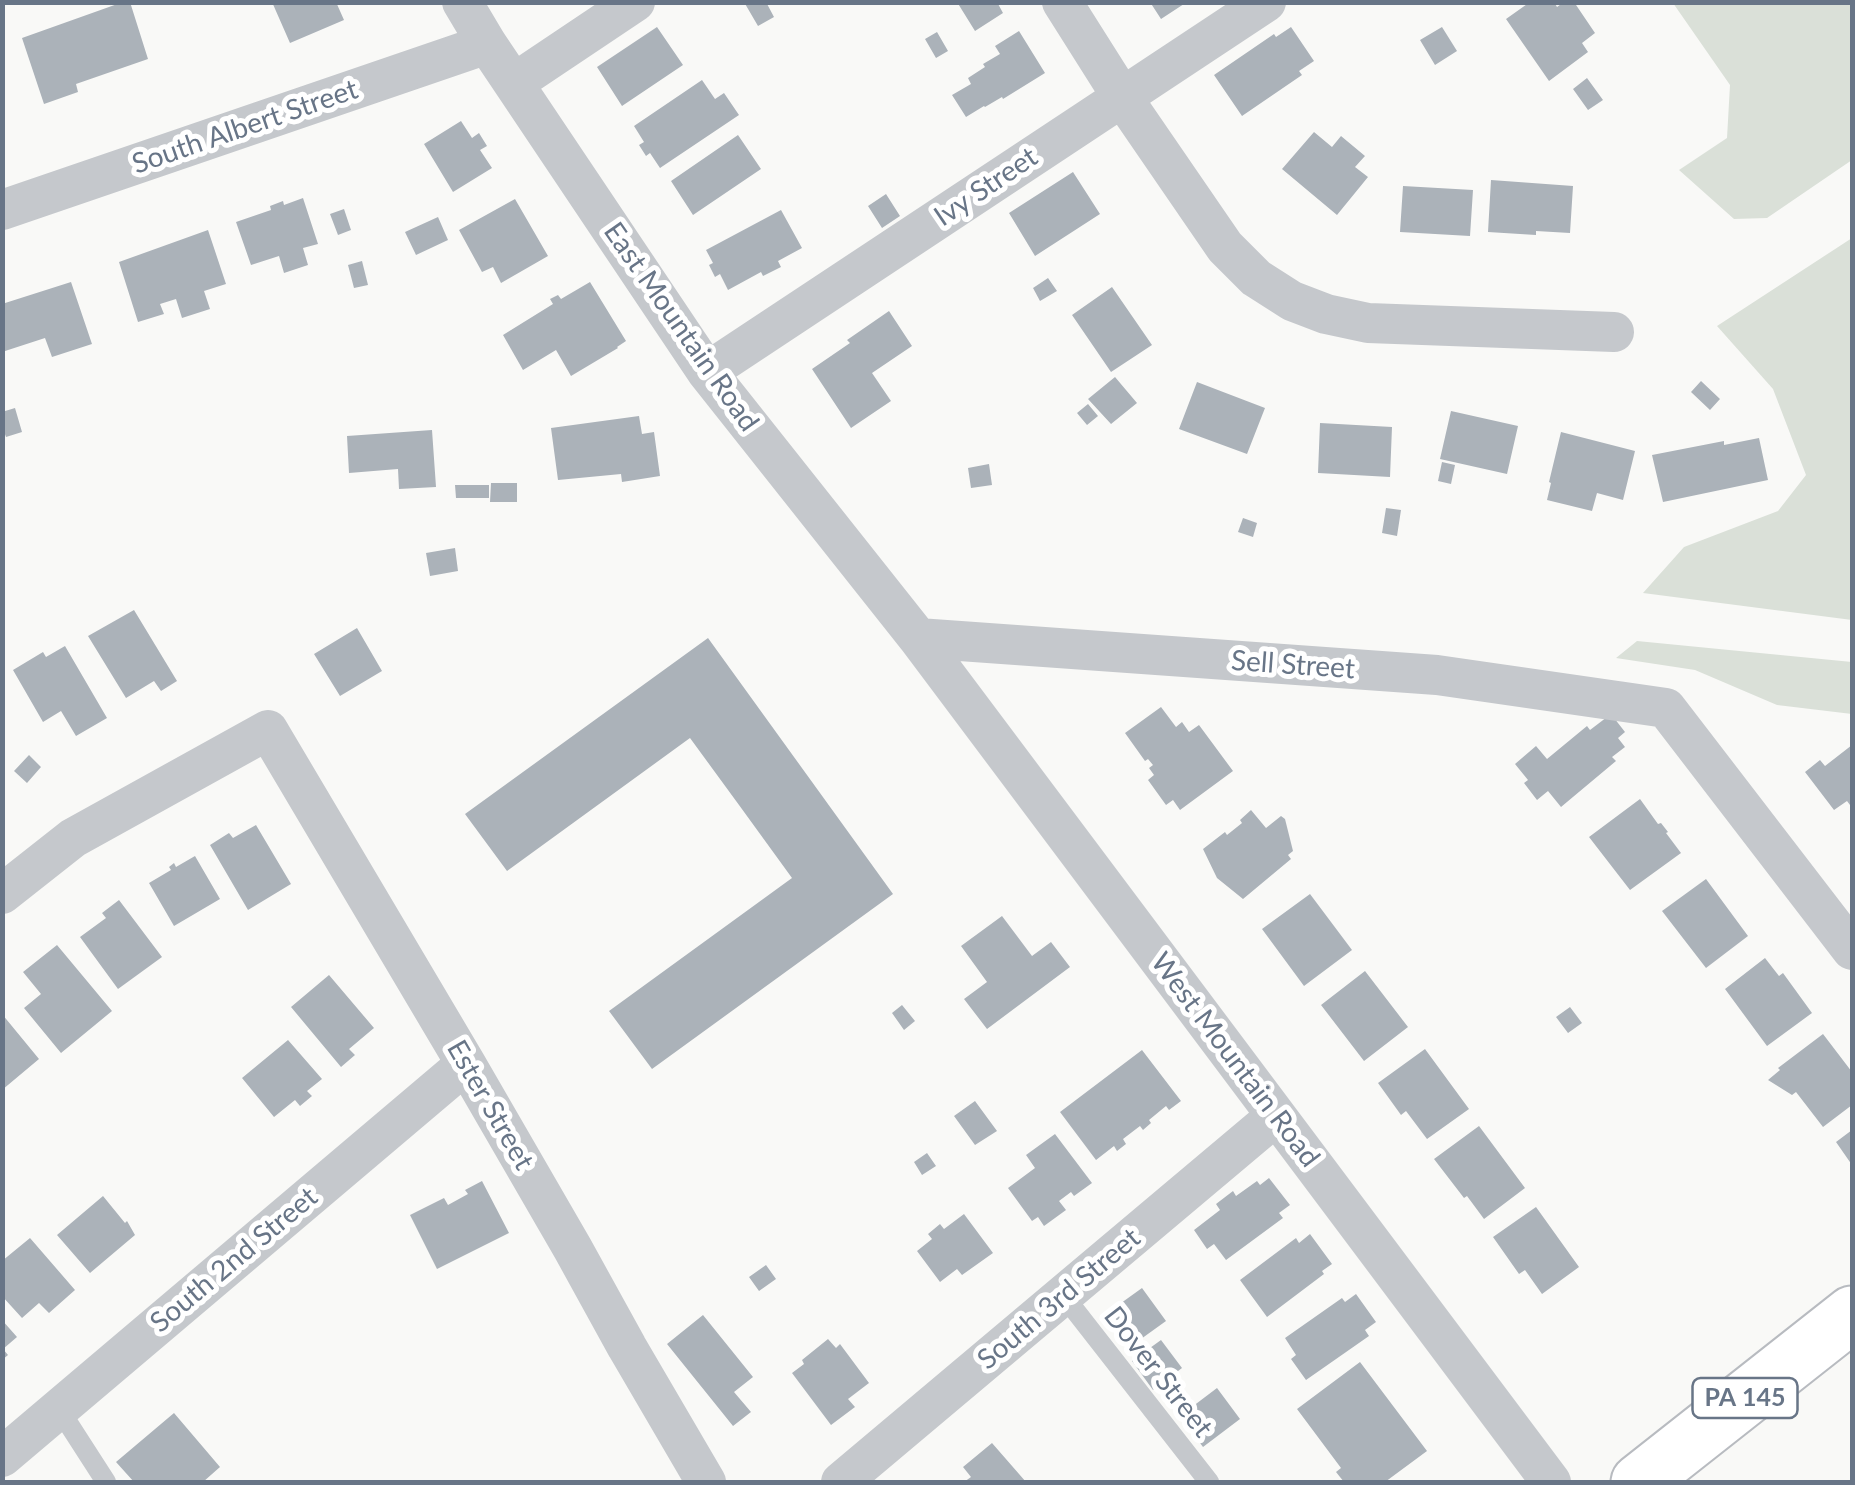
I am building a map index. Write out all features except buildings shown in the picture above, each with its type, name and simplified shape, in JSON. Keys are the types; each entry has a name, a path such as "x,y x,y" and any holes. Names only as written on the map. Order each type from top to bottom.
{"main road":[{"name":"PA 145","path":"1638,1482 1852,1314"}],"street":[{"name":"East Mountain Road","path":"462,2 707,372 918,638"},
{"path":"514,82 636,2"},
{"path":"1062,2 1225,247 1256,278 1292,301 1326,314 1368,323 1614,332"},
{"name":"Ivy Street","path":"707,372 1266,2"},
{"name":"South Albert Street","path":"2,210 487,44"},
{"name":"Sell Street","path":"918,638 1437,676 1666,708 1852,950"},
{"name":"West Mountain Road","path":"918,638 1551,1482"},
{"name":"Ester Street","path":"2,894 72,838 268,730 706,1482"},
{"name":"South 2nd Street","path":"2,1457 466,1064"},
{"name":"South 3rd Street","path":"841,1482 1276,1116"}],"lane":[{"name":"Dover Street","path":"1063,1295 1209,1482"},
{"path":"59,1409 106,1482"}],"shaded area":[{"path":"1673,3 1852,3 1852,160 1767,218 1734,219 1679,170 1727,138 1730,85"},
{"path":"1852,238 1852,620 1643,593 1684,547 1778,511 1806,475 1773,389 1717,326"},
{"path":"1637,641 1852,662 1852,714 1777,705 1695,670 1616,658"}]}
